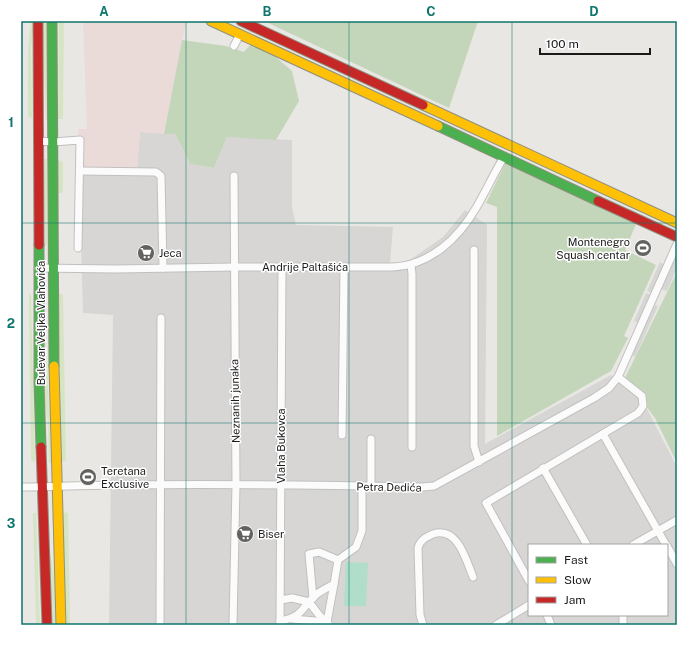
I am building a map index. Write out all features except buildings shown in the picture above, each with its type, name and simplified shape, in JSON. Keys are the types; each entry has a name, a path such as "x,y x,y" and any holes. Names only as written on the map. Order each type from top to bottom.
{"main road":[{"name":"Bulevar Veljka Vlahovića","path":"38,21 39,383 47,625"},
{"name":"Bulevar Veljka Vlahovića","path":"52,21 54,391 61,625"},
{"path":"211,21 677,237"},
{"path":"241,21 253,24 677,223"}],"street":[{"path":"234,46 240,34"},
{"path":"38,141 53,142 80,140 78,248"},
{"name":"Andrije Paltašića","path":"38,268 392,267 411,265 424,260 434,253 446,244 463,227 477,206 504,157"},
{"path":"80,170 159,173 161,176 163,268"},
{"name":"Neznanih junaka","path":"233,625 236,485 234,176"},
{"name":"Petra Dedića","path":"21,487 162,485 434,486 594,398 609,388 618,377 677,244"},
{"path":"474,250 474,446 479,462"},
{"path":"411,265 412,447"},
{"name":"Vlaha Bukovca","path":"280,623 282,267"},
{"path":"342,435 344,267"},
{"path":"160,625 162,485 161,318"},
{"path":"528,580 486,503 638,413 643,406 642,396 618,377"},
{"path":"603,434 666,544"},
{"path":"371,486 372,439"},
{"path":"543,468 586,544"},
{"path":"328,624 338,560 356,547 362,531 362,486"},
{"path":"635,544 677,520"},
{"path":"423,625 420,615 419,543 424,539 438,533 447,534 457,541 473,577"},
{"path":"668,547 677,564"},
{"path":"328,624 319,615 311,600 309,554 319,552 338,560"},
{"path":"280,623 292,619 302,612 311,600 334,584"},
{"path":"281,600 292,598 311,600"},
{"path":"496,625 528,607"},
{"path":"292,619 328,624"}],"shaded area":[{"path":"186,22 164,134 140,132 137,168 79,167 78,129 87,129 83,23"},
{"path":"140,132 175,134 190,164 214,168 227,137 292,140 292,207 296,225 393,227 390,263 407,262 443,237 465,210 487,225 485,444 611,375 636,388 677,467 677,625 109,625 113,315 83,313 79,167 137,168"},
{"path":"478,251 484,251 483,274 478,274"},
{"path":"676,256 677,268 667,291 661,289"},
{"path":"660,262 665,265 652,293 647,291"},
{"path":"478,276 484,276 483,300 478,300"},
{"path":"646,293 651,295 638,323 634,321"},
{"path":"478,302 484,302 483,325 478,325"},
{"path":"655,305 658,306 635,357 632,355"},
{"path":"478,327 483,327 483,351 477,350"},
{"path":"478,352 484,352 483,376 477,376"},
{"path":"478,378 483,378 483,402 477,402"},
{"path":"597,385 599,390 579,401 577,397"},
{"path":"575,397 578,402 550,418 547,413"},
{"path":"545,414 548,419 520,435 517,430"},
{"path":"478,419 483,419 483,438 478,438"},
{"path":"304,489 347,490 346,495 304,494"},
{"path":"353,497 359,497 359,517 353,517"},
{"path":"365,497 371,497 370,532 365,532"}],"green space":[{"path":"31,21 34,21 31,48 32,118 30,118 28,116 28,48"},
{"path":"42,21 47,21 47,120 46,120"},
{"path":"59,21 64,21 63,119 58,119"},
{"path":"264,21 478,21 449,108"},
{"path":"182,40 226,46 244,52 251,44 269,51 292,71 299,101 276,140 227,137 214,168 190,164 175,134 164,134"},
{"path":"42,159 47,159 47,245 45,245"},
{"path":"58,160 63,162 62,193 58,193"},
{"path":"507,160 639,217 625,250 656,265 624,336 628,338 611,371 497,436 497,207 486,203"},
{"path":"677,272 677,463 655,418 625,378"},
{"path":"29,294 31,294 35,462 31,461"},
{"path":"58,294 63,295 66,461 62,461"},
{"path":"44,331 47,364 51,463 49,463 48,423 43,391"},
{"path":"63,512 68,513 70,625 67,625"},
{"path":"33,513 36,513 40,625 36,625"},
{"path":"49,543 54,578 56,625 52,625 51,620"},
{"path":"346,562 368,563 366,606 344,606"}],"traffic: fast":[{"path":"52,21 54,366"},
{"path":"438,126 598,201"},
{"path":"39,245 39,383 41,447"}],"traffic: slow":[{"path":"211,21 438,126"},
{"path":"423,105 677,223"},
{"path":"54,366 61,625"}],"traffic: jam":[{"path":"38,21 39,245"},
{"path":"241,21 423,105"},
{"path":"598,201 677,237"},
{"path":"41,447 47,625"}],"place":[{"name":"Montenegro Squash centar","path":"643,248"},
{"name":"Jeca","path":"146,253"},
{"name":"Teretana Exclusive","path":"88,477"},
{"name":"Biser","path":"245,534"}]}
